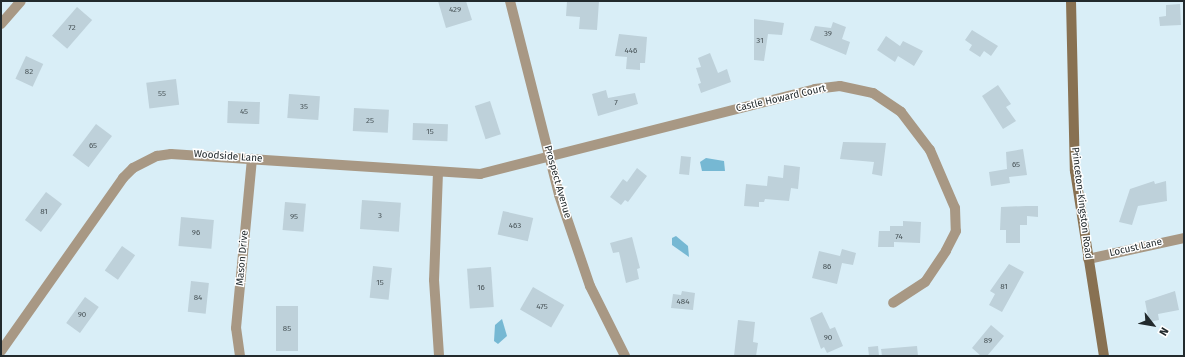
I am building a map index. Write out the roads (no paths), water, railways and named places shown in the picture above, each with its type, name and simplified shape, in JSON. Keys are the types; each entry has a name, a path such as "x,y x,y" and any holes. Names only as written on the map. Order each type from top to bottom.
{"main road":[{"name":"Princeton-Kingston Road","path":"1071,1 1075,171 1104,356"}],"street":[{"path":"1,24 21,1"},
{"name":"Prospect Avenue","path":"510,1 549,157 590,286 625,356"},
{"name":"Castle Howard Court","path":"549,157 815,89 840,86 873,93 901,112 917,130 940,171 954,208 956,231 946,252 925,282 894,303"},
{"name":"Woodside Lane","path":"1,351 133,168 151,158 171,154 438,172 498,172 549,157"},
{"name":"Mason Drive","path":"240,356 236,328 252,159"},
{"path":"438,172 434,280 439,356"},
{"name":"Locust Lane","path":"1088,259 1184,238"}],"water":[{"path":"706,158 724,161 725,171 702,171 700,162"},
{"path":"676,236 688,246 689,257 672,245 672,238"},
{"path":"502,319 507,336 498,344 494,341 495,325"}]}
